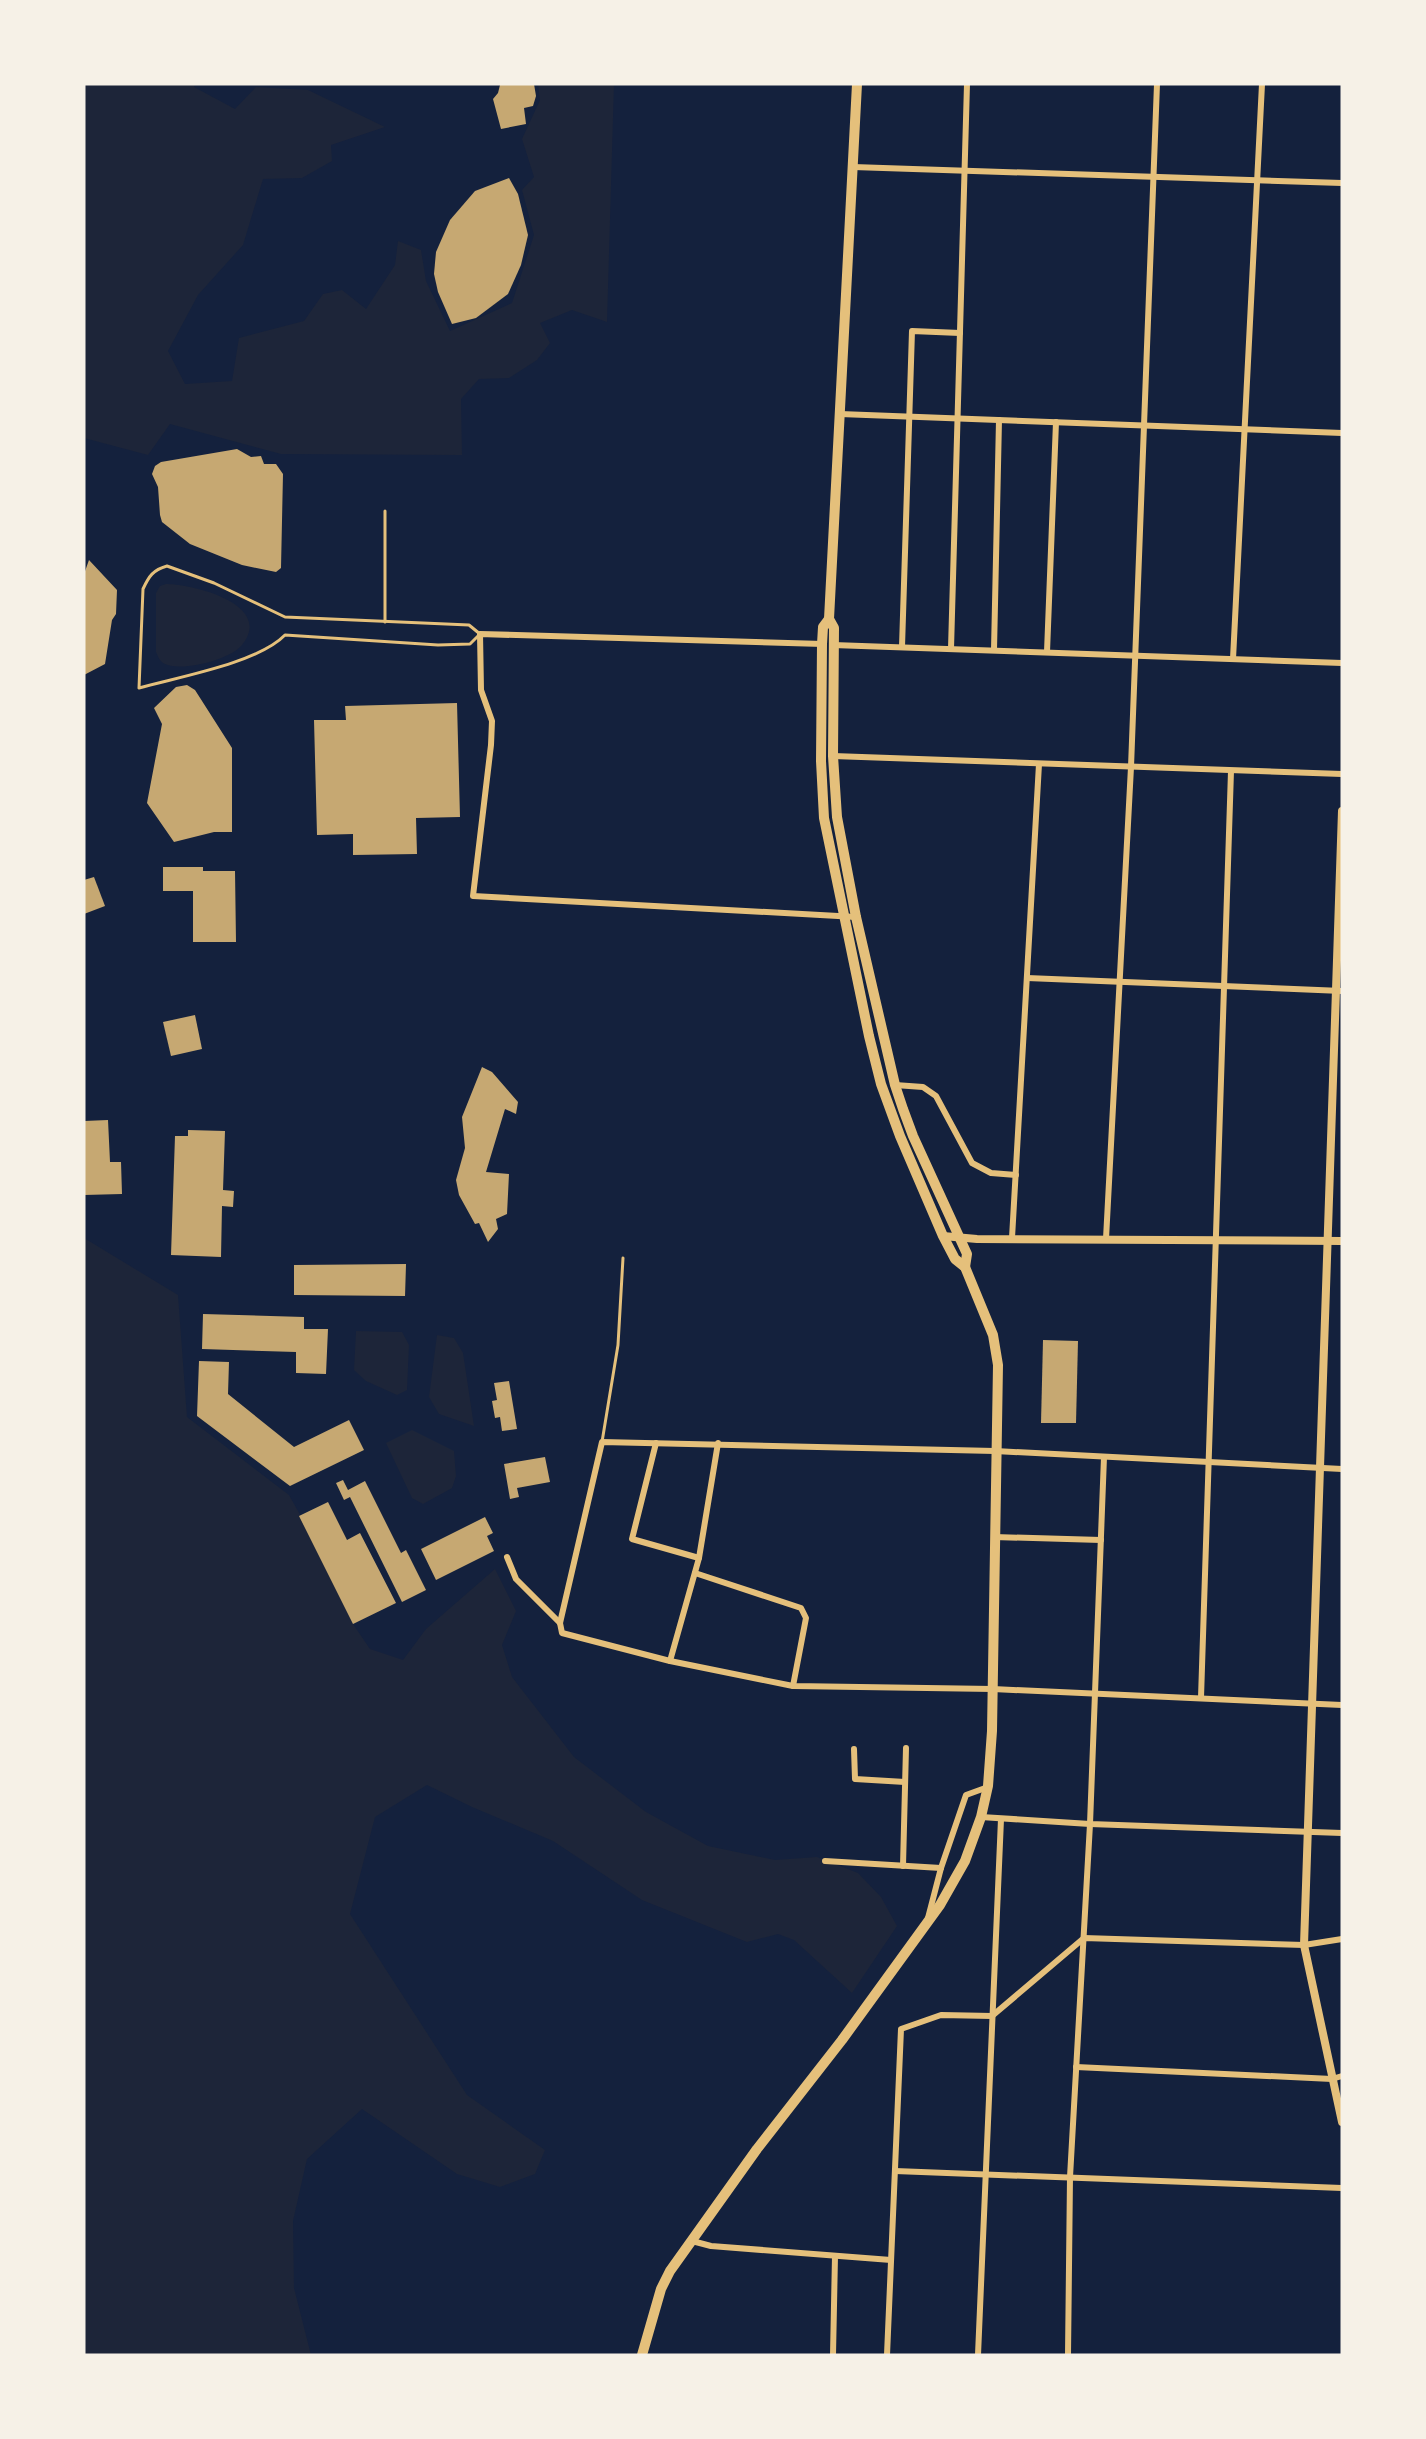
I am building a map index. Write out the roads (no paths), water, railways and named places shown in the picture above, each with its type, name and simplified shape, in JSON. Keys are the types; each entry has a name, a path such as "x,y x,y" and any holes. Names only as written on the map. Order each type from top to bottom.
{"main road":[{"path":"857,84 829,619 834,628 835,645 833,756 837,817 856,917 895,1085 913,1136 967,1254 965,1267"},
{"path":"642,2355 661,2289 670,2271 757,2149 924,1930 965,1862 981,1817 988,1786 993,1689 998,1365 993,1335 965,1267 955,1259 943,1236 881,1083 824,818 821,761 822,644 823,627 829,619"}],"street":[{"path":"951,649 967,84"},
{"path":"1106,1239 1136,656 1157,84"},
{"path":"1233,659 1262,84"},
{"path":"853,167 1342,183"},
{"path":"902,647 912,332 960,333"},
{"path":"840,414 1342,433"},
{"path":"994,650 999,420"},
{"path":"1047,652 1056,422"},
{"path":"856,917 473,896 492,721 481,690 480,634 1342,663"},
{"path":"833,756 1342,774"},
{"path":"1012,1238 1039,764"},
{"path":"1201,1698 1231,771"},
{"path":"1342,811 1339,991 1328,1241 1304,1945 1342,2122"},
{"path":"1027,978 1339,991"},
{"path":"895,1085 923,1087 936,1096 972,1163 991,1173 1016,1175"},
{"path":"943,1236 1342,1241"},
{"path":"1342,1469 995,1451 602,1442 560,1623 562,1633 670,1661 793,1686 993,1689 1342,1705"},
{"path":"656,1443 632,1539 699,1558"},
{"path":"670,1661 699,1558 717,1443"},
{"path":"1068,2355 1070,2177 1090,1824 1104,1457"},
{"path":"994,1537 1101,1540"},
{"path":"507,1557 516,1579 560,1623"},
{"path":"695,1573 801,1608 806,1618 793,1686"},
{"path":"903,1866 906,1748"},
{"path":"854,1749 855,1779 905,1782"},
{"path":"924,1930 941,1868 966,1795 988,1786"},
{"path":"981,1817 1090,1824 1342,1833"},
{"path":"978,2355 1001,1819"},
{"path":"825,1861 941,1868"},
{"path":"887,2355 900,2029 941,2015 992,2016 1084,1938 1304,1945 1342,1938"},
{"path":"1076,2067 1332,2079 1342,2076"},
{"path":"895,2171 1342,2188"},
{"path":"691,2241 711,2246 891,2260"},
{"path":"833,2355 835,2256"}],"lane":[{"path":"385,510 385,622"},
{"path":"167,566 214,583 285,617 385,622 469,625 480,634 470,644 438,645 285,635 277,644 237,661 139,688 143,589 149,577 156,570 167,566"},
{"path":"602,1442 618,1345 623,1258"}]}
